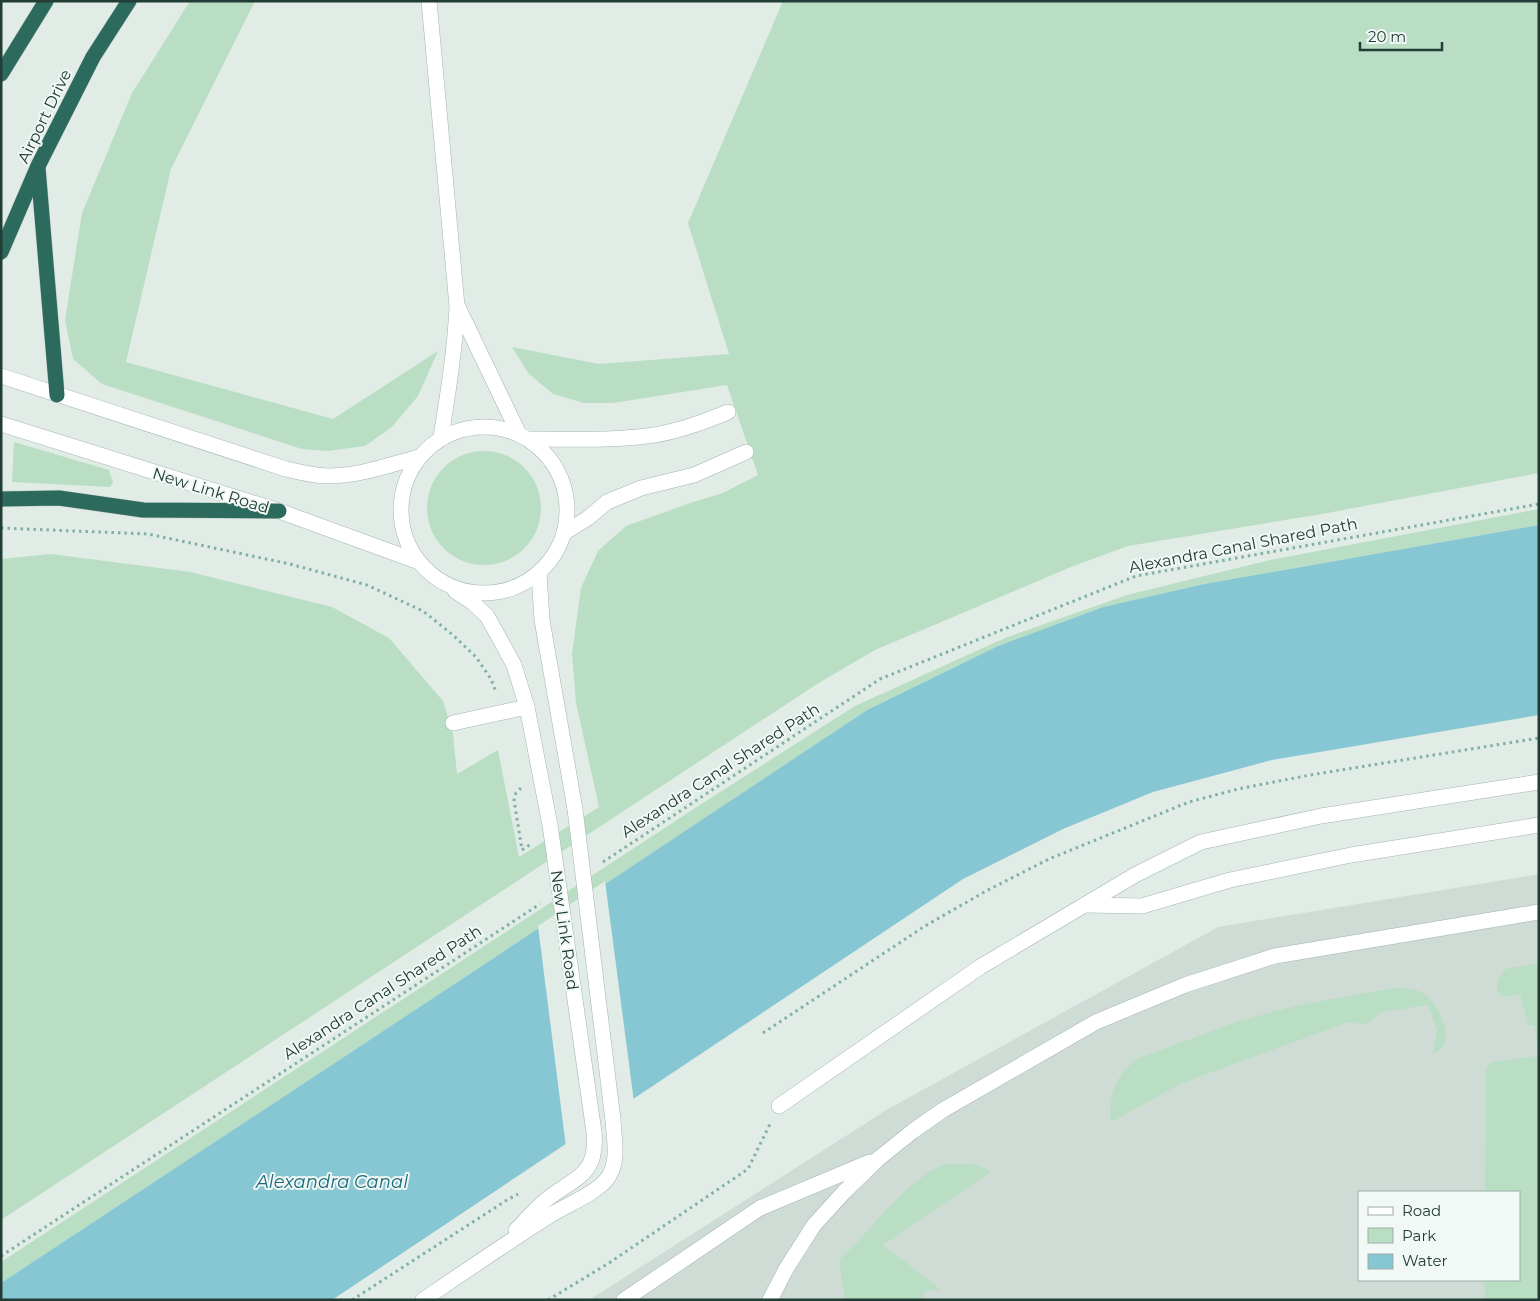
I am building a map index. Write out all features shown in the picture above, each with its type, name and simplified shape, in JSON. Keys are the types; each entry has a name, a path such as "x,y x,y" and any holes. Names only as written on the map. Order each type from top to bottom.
{"highway":[{"path":"1,74 46,1"},
{"name":"Airport Drive","path":"1,252 38,166 93,57 128,1"},
{"path":"38,166 57,395"},
{"path":"1,498 59,498 143,510 279,511"}],"street":[{"path":"429,1 457,306 455,345 441,437"},
{"path":"457,306 476,346 525,436 615,438 656,435 695,425 728,412"},
{"name":"New Link Road","path":"1,376 286,470 326,476 348,475 419,457"},
{"name":"New Link Road","path":"1,424 279,511 419,562"},
{"name":"New Link Road","path":"441,582 468,592 496,593 519,586 539,573 554,555 564,533 568,510 565,486 555,465 525,436 496,427 467,428 441,437 419,457 403,484 400,510 405,538 419,562 441,582 472,602 487,616 514,664 527,707 550,825 594,1132 594,1152 588,1168 583,1174 546,1200 482,1261"},
{"path":"564,533 588,518 607,502 641,488 694,475 746,452"},
{"name":"New Link Road","path":"423,1300 548,1216 597,1188 608,1178 615,1164 613,1120 575,810 542,620 539,573"},
{"path":"453,723 527,707"},
{"path":"779,1106 980,967 1135,875 1202,842 1321,816 1539,782"},
{"path":"1084,905 1142,906 1230,880 1333,859 1539,825"},
{"path":"770,1300 786,1269 814,1225 878,1159 913,1131 944,1110 1096,1022 1185,985 1275,956 1539,912"},
{"path":"624,1300 760,1208 878,1159"}],"path":[{"name":"Alexandra Canal Shared Path","path":"596,866 880,679 1136,576 1539,504"},
{"path":"1,528 148,534 290,564 367,585 423,612 452,635 476,658 491,680 503,711"},
{"path":"522,850 514,800 516,793 526,786"},
{"name":"Alexandra Canal Shared Path","path":"1,1256 546,900"},
{"path":"548,1300 609,1263 748,1169 779,1106"},
{"path":"352,1300 506,1200 521,1193"}],"shaded area":[{"path":"1539,874 1539,1300 589,1300 888,1109 1218,927"}],"green space":[{"path":"190,1 255,1 171,169 126,362 333,419 438,351 418,396 392,427 365,446 327,451 302,449 102,384 73,359 65,320 82,213 132,93"},
{"path":"783,1 1539,1 1539,473 1322,514 1128,546 1071,567 875,650 817,684 1,1220 1,559 51,554 190,572 332,607 389,638 443,701 453,734 457,774 498,750 519,857 599,807 576,703 572,654 581,588 598,551 626,526 723,493 758,475 727,385 613,403 584,403 553,394 529,374 512,347 599,364 729,354 688,223"},
{"path":"14,442 109,470 113,482 110,487 12,482"},
{"path":"484,451 506,455 524,468 537,486 541,508 537,530 524,548 506,561 484,565 462,561 444,548 431,530 427,508 431,486 444,468 462,455"},
{"path":"1539,509 1539,525 1204,584 1103,607 998,646 867,710 1,1283 1,1262 706,801 855,706 1005,638 1127,595 1270,560"},
{"path":"1539,963 1539,1300 1485,1300 1484,1281 1520,1281 1520,1191 1485,1191 1486,1069 1492,1062 1538,1056 1535,1026 1528,1025 1520,994 1503,997 1497,991 1498,980 1505,969"},
{"path":"1394,988 1411,989 1421,992 1427,996 1437,1009 1444,1025 1445,1040 1442,1047 1433,1055 1437,1030 1428,1005 1382,1012 1366,1025 1348,1022 1180,1084 1111,1122 1112,1094 1115,1086 1124,1070 1139,1058 1239,1021 1299,1005"},
{"path":"946,1164 973,1164 992,1171 883,1245 940,1289 923,1292 924,1300 845,1300 839,1260 911,1185 934,1169"}],"water":[{"name":"Alexandra Canal","path":"1539,525 1539,715 1272,760 1153,792 1063,829 963,879 332,1300 1,1300 1,1283 867,710 998,646 1103,607 1204,584"}],"pier":[{"path":"605,881 634,1102 566,1147 538,926"}]}
